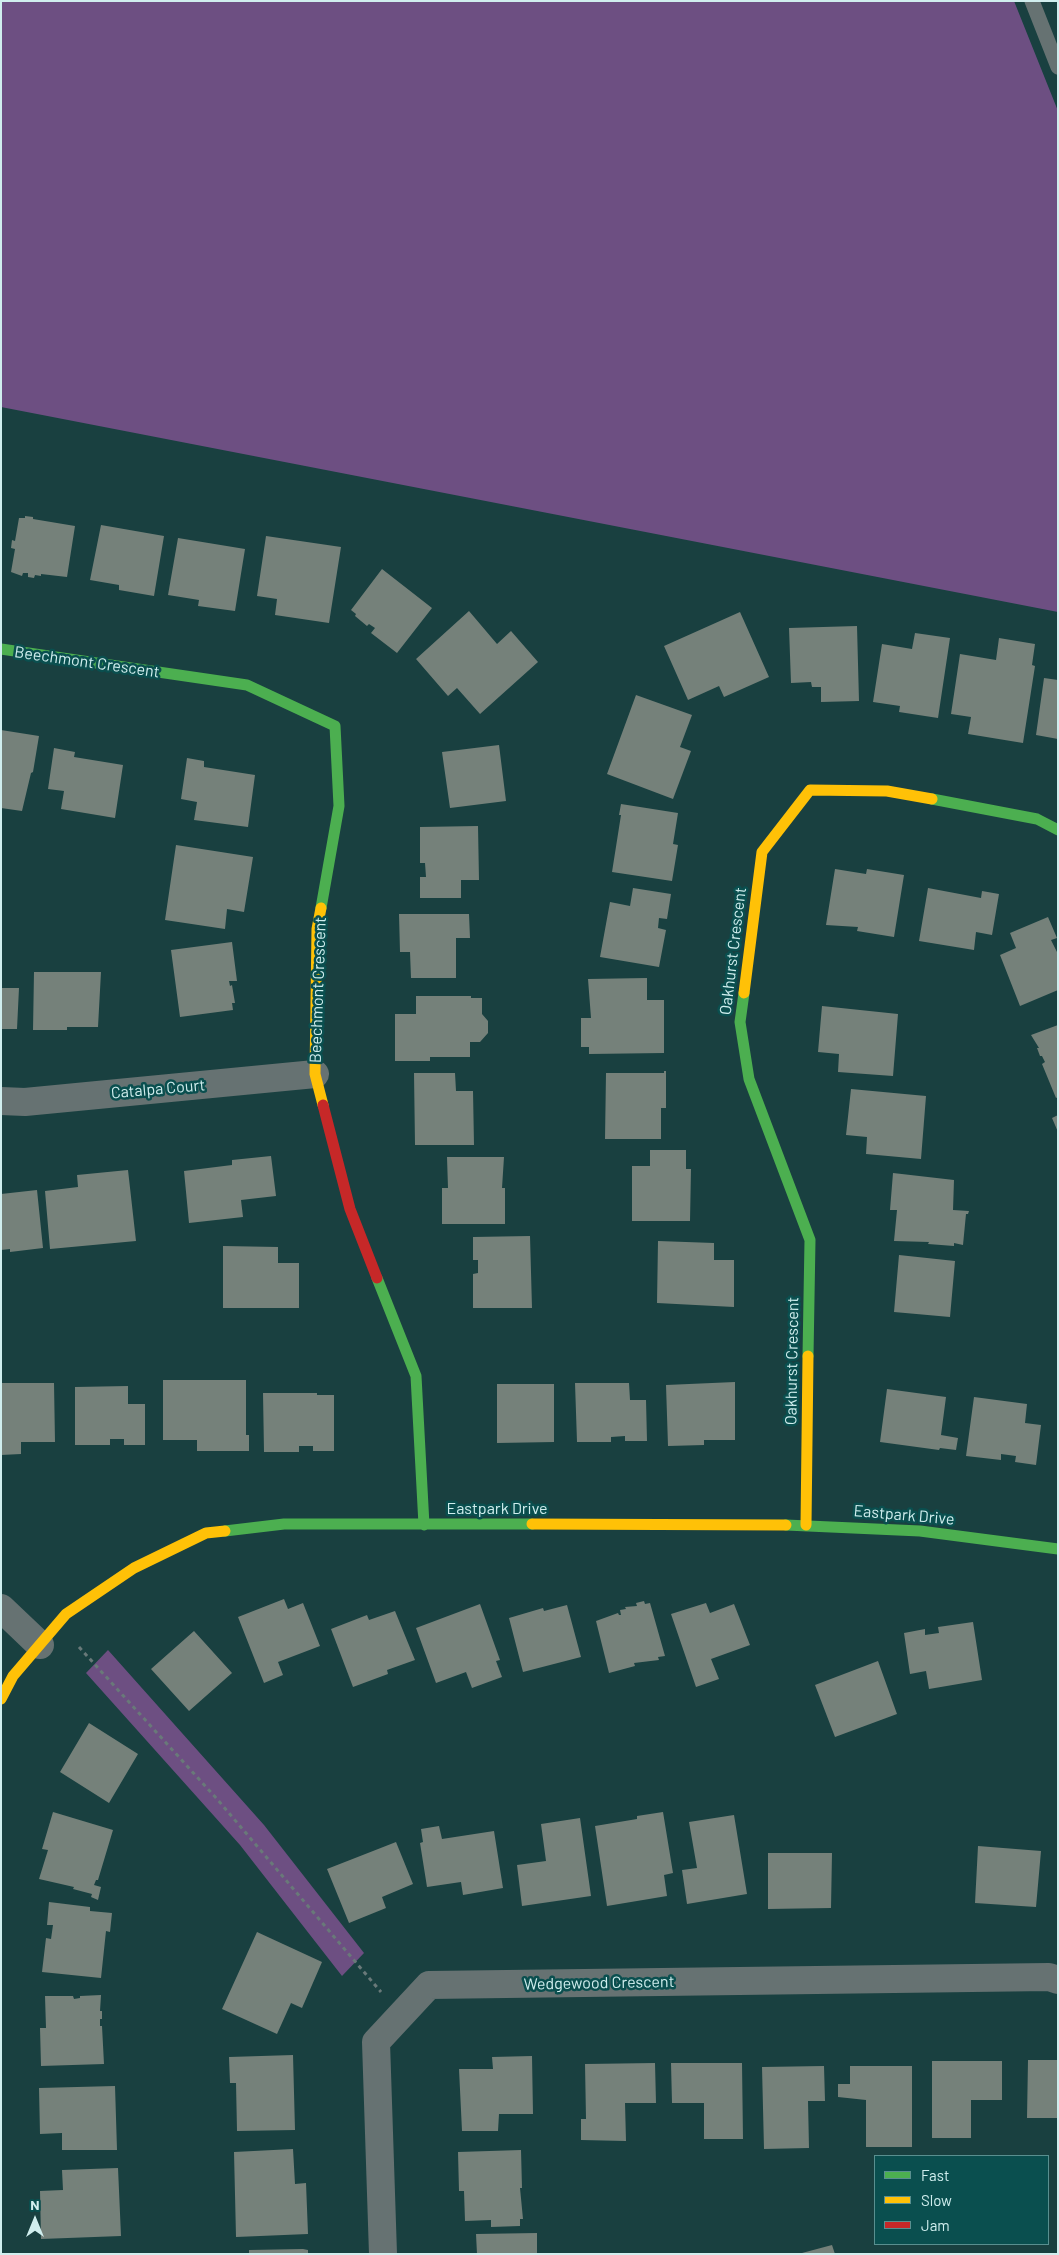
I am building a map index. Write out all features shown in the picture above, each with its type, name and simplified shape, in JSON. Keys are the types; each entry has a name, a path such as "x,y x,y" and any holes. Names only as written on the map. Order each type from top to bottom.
{"street":[{"name":"Beechmont Crescent","path":"1,649 247,686 336,726 339,806 317,929 315,1074 350,1209 416,1376 424,1525"},
{"name":"Oakhurst Crescent","path":"806,1524 810,1240 749,1079 740,1022 762,852 810,790 887,791 1037,819 1058,830"},
{"name":"Catalpa Court","path":"1,1101 25,1102 315,1074"},
{"name":"Eastpark Drive","path":"1,1699 14,1676 66,1614 134,1568 206,1533 284,1524 806,1524 920,1531 1058,1549"},
{"path":"1,1608 40,1645"},
{"name":"Wedgewood Crescent","path":"383,2254 376,2042 428,1985 1049,1977 1058,1980"}],"lane":[{"path":"1032,1 1058,67"}],"path":[{"path":"58,1624 210,1792 401,2015"}],"shaded area":[{"path":"1,1 1014,1 1058,111 1058,612 1,407"},
{"path":"108,1650 264,1825 364,1953 342,1976 240,1845 86,1673"}],"building":[{"path":"25,516 75,526 67,577 41,574 41,576 35,575 34,578 28,577 28,573 23,573 22,576 11,572 15,549 11,548 12,540 15,541 19,518 25,518"},
{"path":"101,525 164,536 154,596 119,590 119,585 90,580"},
{"path":"266,536 341,547 329,623 275,615 277,599 257,596"},
{"path":"178,538 245,549 235,611 198,606 199,600 168,595"},
{"path":"382,569 432,608 397,653 371,633 375,628 369,624 367,626 351,610"},
{"path":"469,611 497,644 511,631 538,662 480,714 457,688 448,696 416,659"},
{"path":"740,612 769,677 724,697 719,686 688,700 664,646"},
{"path":"857,626 859,701 821,702 821,687 812,687 811,682 791,683 789,628"},
{"path":"915,633 950,638 938,718 899,712 900,706 873,702 882,644 912,649"},
{"path":"999,638 1035,644 1032,665 1035,666 1023,743 968,734 971,717 951,714 960,654 996,660"},
{"path":"1044,678 1058,680 1058,739 1036,735"},
{"path":"636,695 692,715 680,747 691,751 673,799 607,774"},
{"path":"1,730 39,736 33,772 31,773 22,811 1,808"},
{"path":"499,745 506,801 450,808 442,752"},
{"path":"54,748 75,752 74,757 123,765 115,818 61,809 64,791 48,789"},
{"path":"187,758 204,761 204,767 255,775 248,827 194,820 197,802 181,799"},
{"path":"621,804 678,813 673,844 678,845 672,881 612,872"},
{"path":"478,826 479,880 461,880 461,898 420,898 420,877 426,877 425,863 420,863 420,827"},
{"path":"176,845 253,857 244,912 227,909 225,929 165,920"},
{"path":"835,869 866,874 867,869 904,875 894,937 857,931 858,927 826,925"},
{"path":"633,888 671,894 667,919 659,918 658,928 666,930 659,967 600,957 610,902 630,906"},
{"path":"928,888 981,898 982,891 999,894 992,935 976,932 974,950 919,941"},
{"path":"399,914 469,914 470,938 456,938 456,978 411,978 410,952 400,952"},
{"path":"1048,917 1057,938 1051,940 1058,954 1058,990 1020,1006 1000,955 1016,948 1010,933"},
{"path":"232,942 237,981 229,981 230,986 232,985 235,1003 232,1003 233,1010 180,1017 171,950"},
{"path":"34,972 101,972 98,1027 67,1027 67,1030 33,1030"},
{"path":"647,978 647,1000 664,1000 664,1053 589,1054 589,1047 581,1047 581,1018 591,1018 588,979"},
{"path":"1,988 19,988 17,1029 1,1029"},
{"path":"416,996 471,996 471,998 482,998 482,1014 488,1021 488,1033 480,1042 470,1042 470,1057 430,1057 430,1061 395,1061 395,1014 416,1014"},
{"path":"822,1006 898,1014 893,1076 838,1072 839,1054 818,1052"},
{"path":"1058,1025 1058,1097 1056,1098 1042,1064 1045,1062 1042,1056 1040,1056 1037,1048 1039,1048 1031,1035"},
{"path":"666,1071 666,1108 661,1108 661,1139 605,1139 606,1073 664,1073"},
{"path":"414,1073 455,1073 456,1091 473,1091 474,1145 415,1145"},
{"path":"851,1089 926,1096 921,1159 866,1154 867,1137 846,1135"},
{"path":"1058,1115 1058,1132 1052,1118"},
{"path":"650,1150 686,1150 686,1169 691,1169 690,1221 632,1221 632,1166 650,1166"},
{"path":"271,1156 276,1196 241,1200 243,1217 189,1223 184,1171 232,1165 232,1160"},
{"path":"447,1157 504,1157 502,1188 505,1188 505,1224 442,1224 442,1188 448,1188"},
{"path":"128,1170 136,1241 50,1249 45,1191 78,1187 77,1175"},
{"path":"893,1173 954,1180 953,1210 969,1211 966,1214 963,1245 954,1243 954,1246 928,1244 929,1242 894,1241 897,1210 890,1210"},
{"path":"37,1190 43,1248 10,1252 10,1249 1,1250 1,1194"},
{"path":"530,1236 532,1308 473,1308 473,1274 478,1273 478,1260 473,1260 473,1237"},
{"path":"658,1241 714,1243 714,1260 734,1260 734,1307 657,1303"},
{"path":"223,1246 278,1247 278,1263 299,1263 299,1308 223,1308"},
{"path":"899,1255 955,1261 950,1317 894,1312"},
{"path":"163,1380 246,1380 246,1435 249,1435 249,1451 197,1451 197,1440 163,1440"},
{"path":"735,1382 735,1440 704,1440 704,1445 668,1446 666,1385"},
{"path":"1,1383 54,1383 55,1442 21,1442 21,1454 1,1455"},
{"path":"575,1383 629,1383 630,1400 646,1400 647,1441 625,1441 625,1436 611,1437 611,1442 577,1442"},
{"path":"497,1384 554,1384 554,1442 497,1443"},
{"path":"128,1386 128,1404 145,1404 145,1445 124,1445 124,1439 110,1439 110,1445 75,1445 75,1387"},
{"path":"887,1389 946,1397 941,1435 958,1438 956,1450 940,1448 939,1450 880,1442"},
{"path":"263,1393 317,1393 317,1395 334,1395 334,1451 313,1451 313,1446 299,1446 299,1452 264,1452"},
{"path":"974,1397 1027,1404 1025,1423 1041,1425 1036,1465 1015,1462 1016,1456 1001,1454 1001,1460 966,1456"},
{"path":"284,1599 288,1609 303,1603 320,1646 278,1662 283,1675 264,1683 238,1617"},
{"path":"644,1601 645,1604 650,1603 665,1656 658,1657 659,1660 634,1663 635,1666 609,1673 596,1621 618,1613 621,1615 620,1610 626,1609 625,1607 637,1606 636,1603"},
{"path":"706,1603 710,1613 734,1604 750,1645 711,1659 719,1679 696,1687 671,1614"},
{"path":"480,1604 500,1660 496,1661 502,1677 472,1688 466,1672 436,1683 416,1628"},
{"path":"567,1605 581,1657 523,1672 509,1618 543,1608 544,1611"},
{"path":"395,1611 415,1660 387,1670 388,1674 353,1687 331,1629 367,1615 369,1620"},
{"path":"973,1622 982,1680 929,1689 926,1671 910,1674 904,1633 925,1629 925,1635 939,1633 938,1627"},
{"path":"194,1631 232,1673 189,1711 151,1669"},
{"path":"878,1661 897,1714 835,1737 815,1685"},
{"path":"89,1723 138,1754 109,1803 60,1772"},
{"path":"53,1812 113,1830 98,1880 96,1880 94,1885 101,1887 98,1900 91,1897 92,1894 73,1889 74,1887 39,1879 48,1850 42,1849"},
{"path":"663,1812 673,1873 664,1875 667,1896 607,1906 595,1826 637,1819 637,1816"},
{"path":"734,1815 747,1894 687,1904 682,1870 697,1868 689,1822"},
{"path":"580,1818 591,1896 522,1906 517,1865 546,1861 541,1824"},
{"path":"439,1826 442,1839 494,1831 503,1888 463,1895 461,1882 427,1887 420,1843 423,1842 421,1829"},
{"path":"396,1842 413,1884 382,1897 386,1908 349,1923 327,1869"},
{"path":"978,1846 1041,1851 1036,1907 975,1903"},
{"path":"768,1853 832,1853 831,1908 768,1909"},
{"path":"49,1902 90,1907 90,1911 112,1913 110,1932 106,1931 101,1978 42,1972 46,1938 51,1939 53,1925 47,1925"},
{"path":"257,1932 322,1962 302,2008 291,2003 277,2034 222,2009"},
{"path":"101,1995 100,2011 102,2011 102,2019 100,2019 100,2026 102,2026 104,2064 41,2066 40,2028 46,2028 45,1996 73,1996 74,1999 80,1998 80,1996"},
{"path":"293,2055 295,2130 237,2131 236,2083 230,2083 229,2057"},
{"path":"532,2056 533,2114 499,2114 498,2131 462,2131 459,2069 493,2069 492,2057"},
{"path":"1028,2060 1058,2060 1058,2118 1027,2118"},
{"path":"932,2061 1002,2061 1002,2100 971,2100 971,2138 932,2138"},
{"path":"655,2063 656,2103 625,2103 626,2141 581,2140 581,2119 586,2119 585,2064"},
{"path":"671,2063 742,2063 743,2139 704,2139 704,2103 672,2103"},
{"path":"824,2066 825,2101 808,2101 809,2148 764,2149 762,2067"},
{"path":"850,2066 912,2066 912,2147 866,2147 866,2100 838,2097 838,2084 850,2084"},
{"path":"115,2086 117,2150 62,2150 62,2133 40,2134 39,2088"},
{"path":"293,2149 295,2184 306,2183 308,2234 236,2237 234,2152"},
{"path":"521,2150 522,2188 520,2188 523,2219 520,2219 520,2226 491,2227 491,2220 465,2221 464,2191 459,2191 458,2152"},
{"path":"118,2168 121,2236 41,2239 40,2191 63,2190 62,2170"},
{"path":"537,2233 537,2254 477,2254 476,2234"},
{"path":"832,2245 835,2254 802,2254 802,2253"},
{"path":"249,2250 308,2250 308,2254 249,2254"}],"traffic: fast":[{"path":"1,649 247,685 335,726 339,806 321,908"},
{"path":"932,799 1037,819 1058,830"},
{"path":"744,993 740,1022 749,1079 810,1240 808,1356"},
{"path":"377,1278 416,1376 424,1525"},
{"path":"225,1531 284,1524 532,1524"},
{"path":"786,1525 920,1531 1058,1549"}],"traffic: slow":[{"path":"744,993 762,852 810,790 887,791 932,799"},
{"path":"321,908 317,929 315,1074 323,1105"},
{"path":"806,1525 808,1356"},
{"path":"532,1524 786,1525"},
{"path":"1,1699 13,1676 66,1614 134,1568 206,1533 225,1531"}],"traffic: jam":[{"path":"323,1105 350,1209 377,1278"}]}
